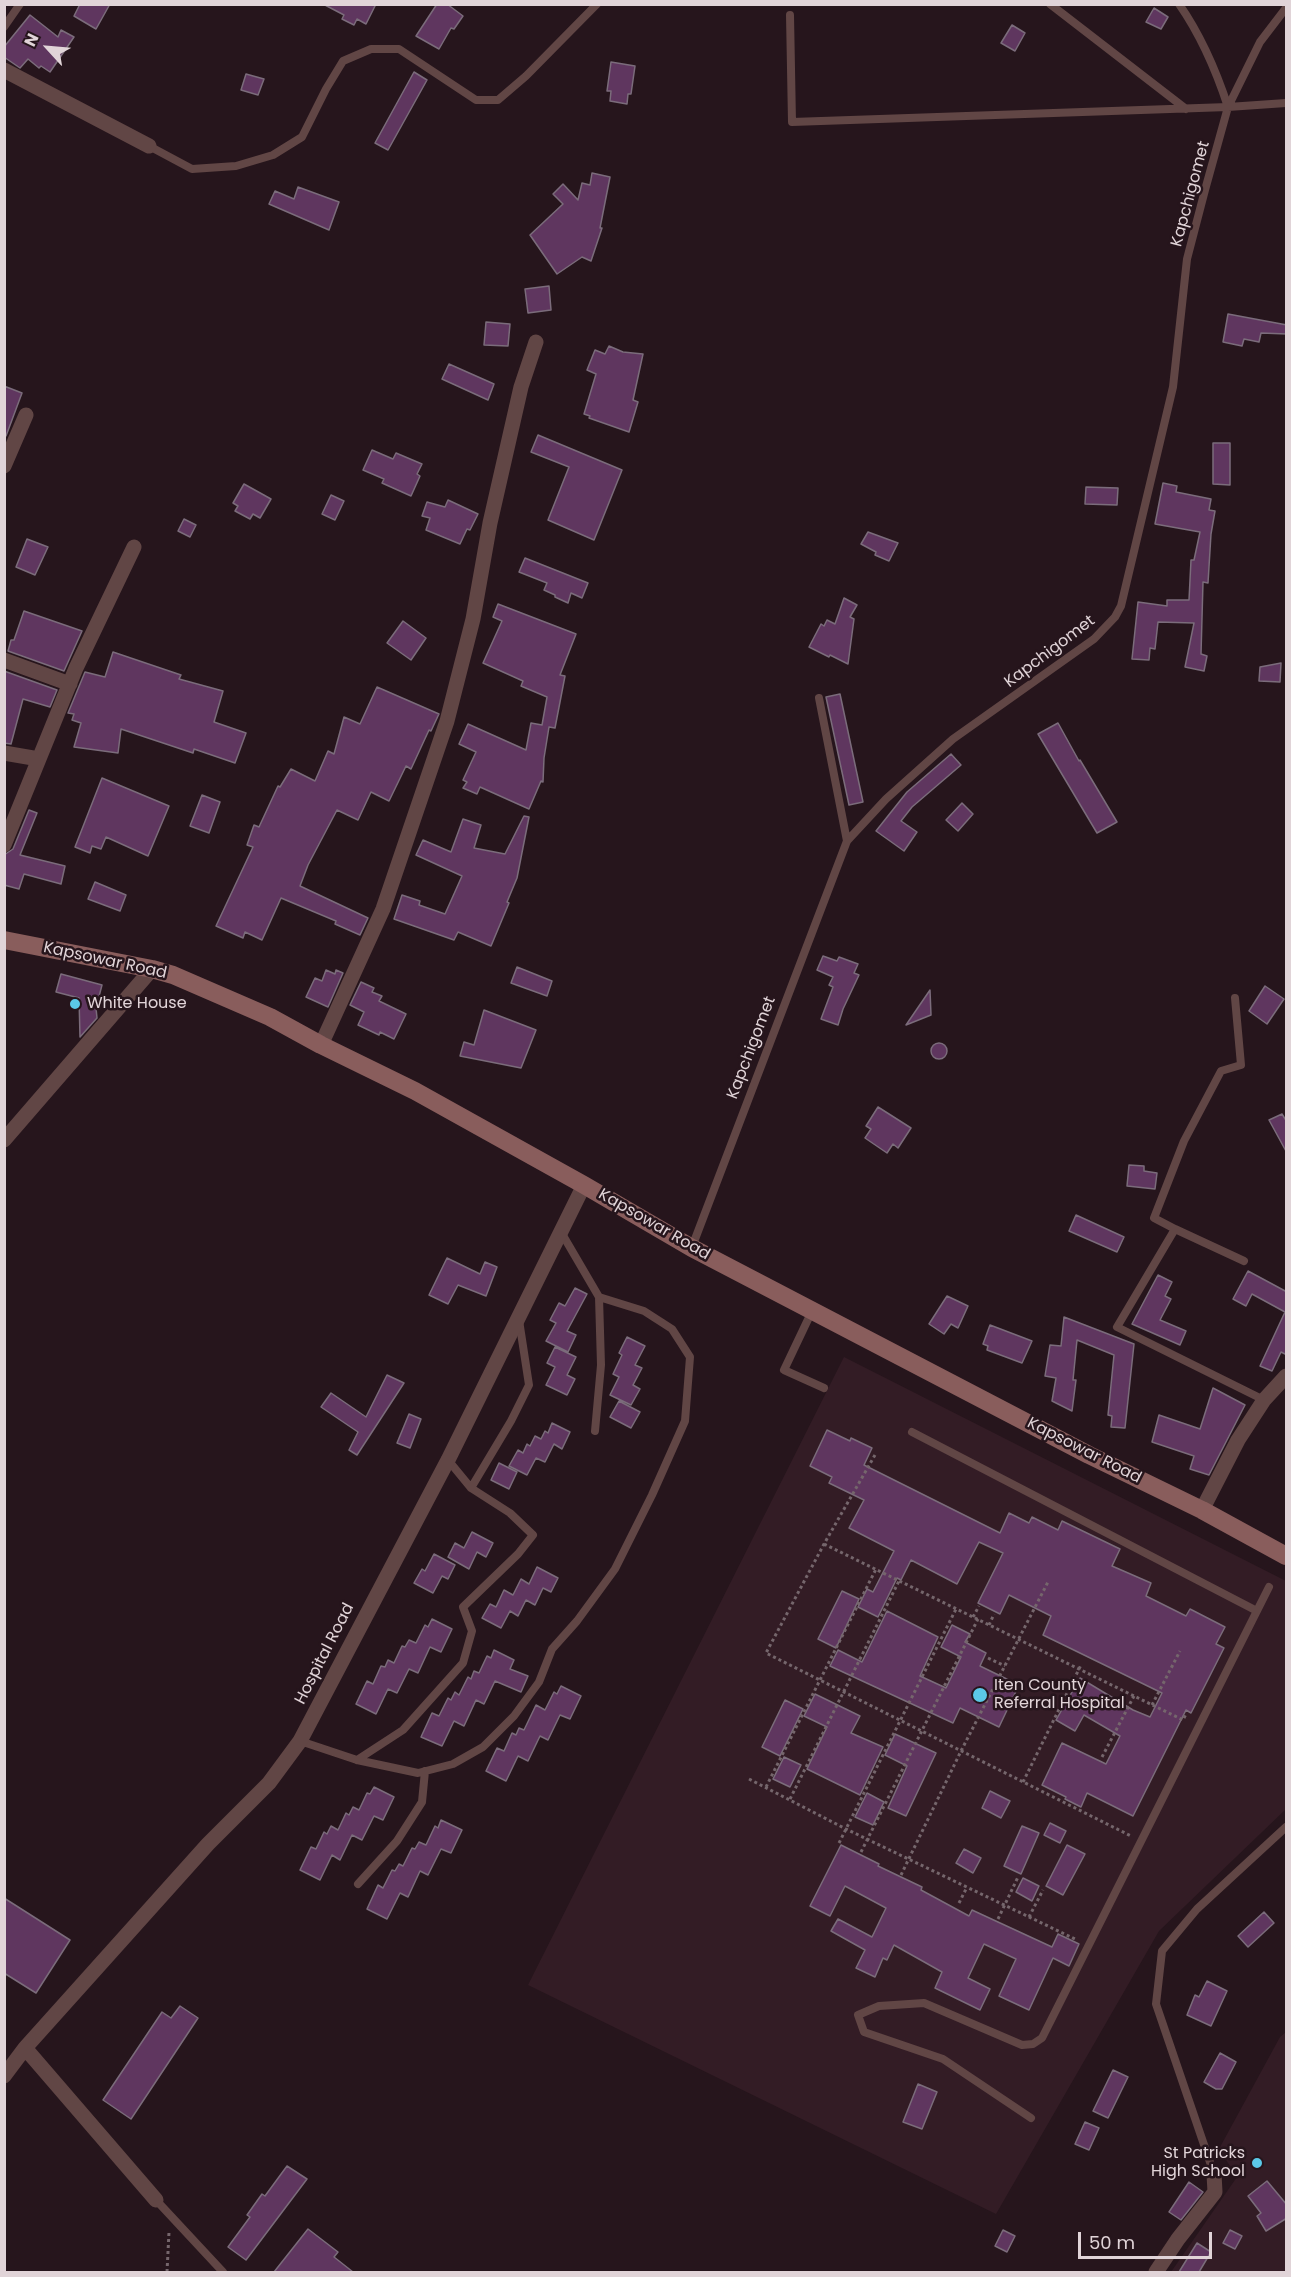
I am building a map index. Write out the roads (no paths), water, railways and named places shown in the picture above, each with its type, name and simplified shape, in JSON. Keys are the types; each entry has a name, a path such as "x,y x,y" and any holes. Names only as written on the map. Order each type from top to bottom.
{"main road":[{"name":"Kapsowar Road","path":"4,940 152,969 172,975 270,1017 415,1091 692,1248 1287,1556"}],"street":[{"path":"4,69 149,146"},
{"path":"321,1045 383,909 447,721 473,619 490,523 521,387 536,342"},
{"path":"4,466 26,415"},
{"path":"4,845 70,684 134,548"},
{"path":"4,660 70,684"},
{"path":"4,753 39,759"},
{"path":"4,1140 152,969"},
{"name":"Hospital Road","path":"4,2076 25,2048 208,1844 269,1783 300,1741 448,1460 584,1185"},
{"path":"1202,1510 1238,1440 1264,1400 1287,1377"},
{"path":"25,2048 156,2200"},
{"path":"1156,2272 1178,2239 1215,2192 1214,2174"}],"lane":[{"path":"4,27 20,4"},
{"path":"149,146 192,169 236,166 273,155 302,137 343,61 371,49 399,49 476,100 498,100 526,76 597,4"},
{"path":"1050,4 1186,109"},
{"path":"1179,4 1213,63 1228,107"},
{"name":"Kapchigomet","path":"692,1248 763,1056 847,841 886,799 953,739 1094,639 1116,617 1127,586 1173,387 1187,259 1228,107 1260,42 1287,8"},
{"path":"790,15 792,122 1186,109 1287,103"},
{"path":"819,698 847,841"},
{"path":"1235,998 1240,1065 1221,1071 1184,1141 1154,1218 1244,1261"},
{"path":"1174,1229 1117,1327 1264,1400"},
{"path":"561,1232 599,1297 601,1365 595,1431"},
{"path":"300,1741 357,1760 418,1773 453,1764 483,1747 514,1716 539,1682 552,1649 577,1621 615,1569 686,1421 690,1357 672,1329 644,1311 599,1297"},
{"path":"812,1311 784,1370 824,1388"},
{"path":"471,1488 529,1385 519,1314"},
{"path":"912,1432 1257,1611"},
{"path":"357,1760 403,1730 463,1663 472,1631 463,1607 518,1554 533,1535 510,1513 471,1488 448,1460"},
{"path":"1031,2118 943,2059 864,2032 858,2015 879,2006 924,2002 1022,2045 1034,2044 1042,2038 1269,1587"},
{"path":"358,1884 397,1841 422,1802 425,1771"},
{"path":"1214,2174 1156,2004 1162,1951 1197,1910 1287,1827"},
{"path":"156,2200 223,2272"}],"place":[{"name":"White House","path":"75,1004"},
{"name":"Iten County Referral Hospital","path":"980,1695"},
{"name":"St Patricks High School","path":"1257,2163"}]}
